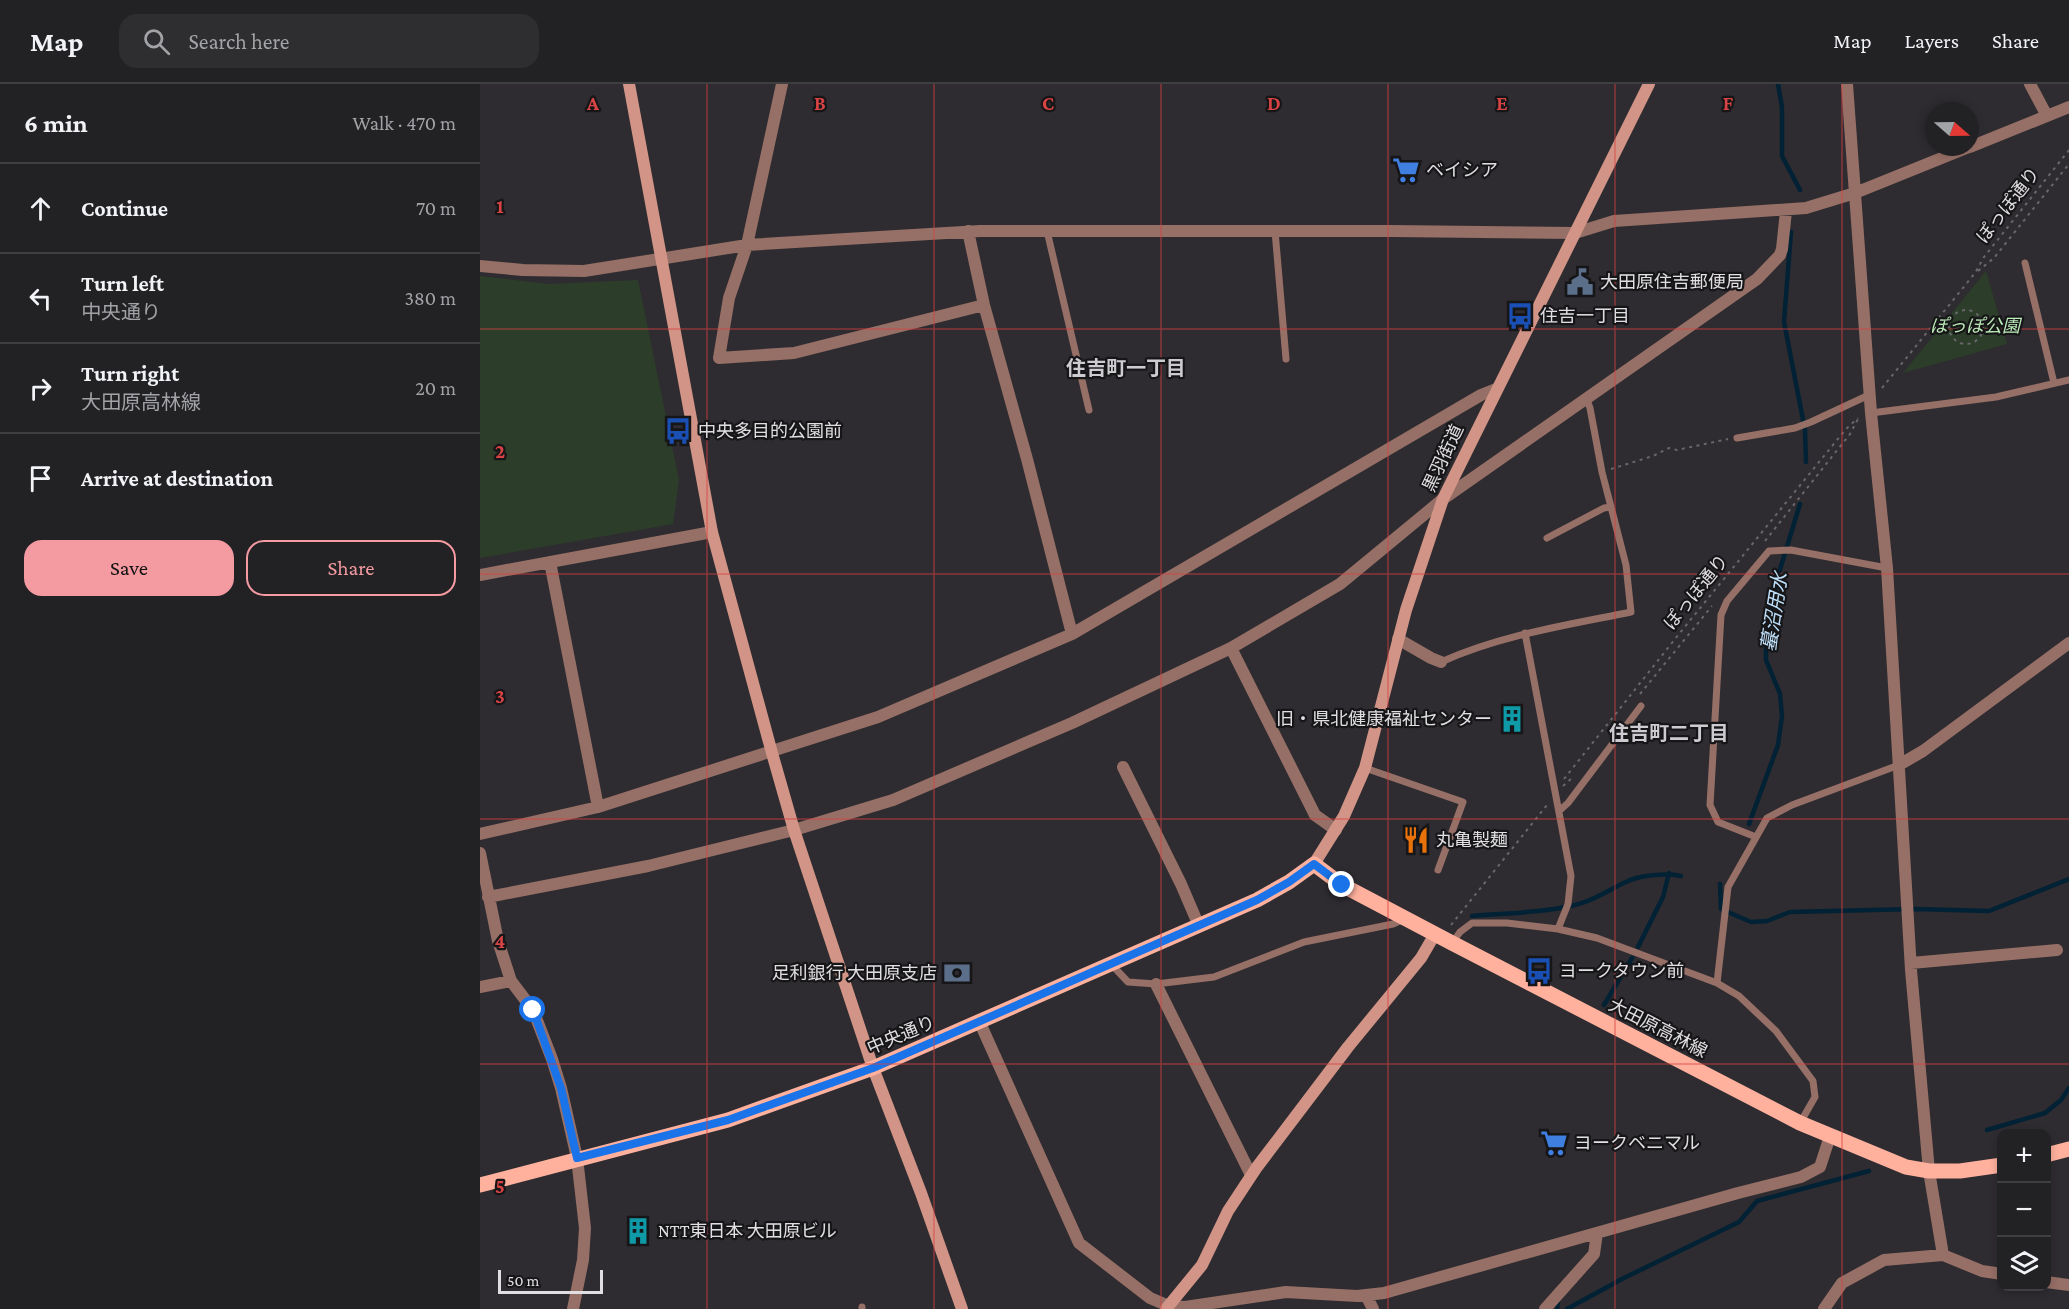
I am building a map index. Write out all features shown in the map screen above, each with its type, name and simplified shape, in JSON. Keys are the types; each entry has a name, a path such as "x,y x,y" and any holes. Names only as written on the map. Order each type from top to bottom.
{"main road":[{"name":"中央通り","path":"480,1185 728,1120 873,1068 1257,900 1289,882 1314,864"},
{"name":"大田原高林線","path":"1314,864 1342,885 1445,935 1800,1123 1906,1167 1929,1172 1960,1171 1997,1166"},
{"path":"2051,1154 2069,1149"}],"street":[{"path":"629,84 712,531 772,753 794,830 873,1068 962,1309"},
{"path":"782,84 747,245 729,298 719,358 794,353 984,305"},
{"name":"黒羽街道","path":"1314,864 1336,830 1365,768 1398,639 1423,554 1443,500 1649,84"},
{"path":"1847,84 1855,193 1875,392 1865,415 1887,568 1911,963 1929,1172 1943,1255"},
{"path":"2030,84 2047,116"},
{"path":"1979,143 2069,107"},
{"path":"480,266 523,270 584,271 747,245 968,231 1575,233 1614,221 1806,208 1855,193 1948,156"},
{"path":"488,897 648,866 794,830 893,800 1072,723 1231,648 1340,584 1443,500 1757,279 1780,255 1784,241 1786,211"},
{"path":"968,231 984,305 1028,459 1072,634"},
{"path":"480,834 598,807 772,753 878,717 1072,634 1481,395 1497,389"},
{"path":"480,575 712,531"},
{"path":"550,562 598,807"},
{"path":"1398,639 1441,662"},
{"path":"1899,765 1923,751 2069,643"},
{"path":"1231,648 1315,815 1336,830"},
{"path":"1123,767 1181,884 1199,926"},
{"path":"480,853 498,941 511,981 533,1010 552,1059 577,1158 585,1228 583,1260 573,1309"},
{"path":"1167,1308 1202,1265 1228,1211 1251,1175 1347,1047 1420,958 1445,935"},
{"path":"1911,963 2057,950"},
{"path":"480,987 511,981"},
{"path":"1156,984 1251,1175"},
{"path":"980,1023 1079,1243 1150,1298 1167,1308 1286,1292 1366,1295 1384,1293 1802,1177 1820,1167 1830,1136"},
{"path":"1545,1309 1594,1254 1598,1233"},
{"path":"1824,1309 1842,1283 1884,1260 1943,1255 1982,1271 1997,1273"},
{"path":"2051,1283 2069,1285"},
{"path":"1366,1295 1373,1309"}],"lane":[{"path":"1047,231 1089,410"},
{"path":"1275,231 1286,359"},
{"path":"2025,263 2054,383"},
{"path":"1865,415 1996,397 2069,380"},
{"path":"1737,438 1795,428 1875,392"},
{"path":"1441,662 1525,633 1631,612 1626,566 1602,472 1587,399"},
{"path":"1547,538 1604,508 1611,507"},
{"path":"1756,837 1718,822 1710,805 1721,615 1727,601 1769,551 1791,549 1887,568"},
{"path":"1525,633 1571,876 1568,904 1558,929"},
{"path":"1559,811 1568,803 1641,706"},
{"path":"1717,983 1728,887 1767,818 1792,805 1899,765"},
{"path":"1365,768 1463,802 1438,870"},
{"path":"1112,964 1128,982 1156,984 1214,977 1304,942 1393,924 1406,918"},
{"path":"1445,935 1460,932 1472,923 1507,923 1558,929 1597,939 1717,983 1739,996 1776,1031 1813,1081 1815,1097 1800,1123"}],"path":[{"name":"ぽっぽ通り","path":"1875,392 1975,273 1984,257 2069,150"},
{"path":"1975,273 1994,258 2069,164"},
{"path":"1946,309 1954,315"},
{"path":"1964,309 1979,315 1984,326 1977,341 1966,345 1960,344 1951,336 1949,325 1954,315 1964,309"},
{"name":"ぽっぽ通り","path":"1561,788 1565,776 1846,429 1865,415"},
{"path":"1602,472 1653,456 1669,447 1677,450 1737,438"},
{"path":"1445,935 1549,802"}],"green space":[{"name":"ぽっぽ公園","path":"1986,271 2007,344 1903,373"},
{"path":"480,276 549,284 638,280 679,480 673,524 480,558"}],"waterway":[{"name":"蟇沼用水","path":"1778,84 1782,107 1782,156 1800,190"},
{"name":"蟇沼用水","path":"1791,232 1784,322 1805,430 1806,462"},
{"name":"蟇沼用水","path":"1749,824 1778,745 1782,716 1780,694 1766,660 1766,635 1778,576 1800,504"},
{"path":"1638,947 1663,897 1669,873"},
{"path":"1472,916 1562,908 1588,901 1626,882 1645,876 1681,876"},
{"path":"1720,884 1721,909 1751,922 1767,921 1790,912 1915,909 1989,911 2069,879"},
{"path":"1604,1005 1632,958"},
{"path":"1987,1130 2045,1113 2061,1100 2069,1088"},
{"path":"1567,1309 1622,1279 1739,1222 1757,1201 1869,1171"},
{"path":"1557,1309 1558,1301"}],"place":[{"name":"ベイシア","path":"1406,170"},
{"name":"大田原住吉郵便局","path":"1580,282"},
{"name":"住吉一丁目","path":"1520,316"},
{"name":"中央多目的公園前","path":"678,431"},
{"name":"旧・県北健康福祉センター","path":"1512,719"},
{"name":"丸亀製麺","path":"1416,840"},
{"name":"ヨークタウン前","path":"1539,971"},
{"name":"足利銀行 大田原支店","path":"957,973"},
{"name":"ヨークベニマル","path":"1554,1143"},
{"name":"NTT東日本 大田原ビル","path":"638,1231"}],"district":[{"name":"住吉町一丁目","path":"1126,368"},
{"name":"住吉町二丁目","path":"1669,733"}],"route":[{"path":"533,1010 561,1088 577,1158 728,1120 873,1068 1257,900 1289,882 1314,864 1342,885"}]}
